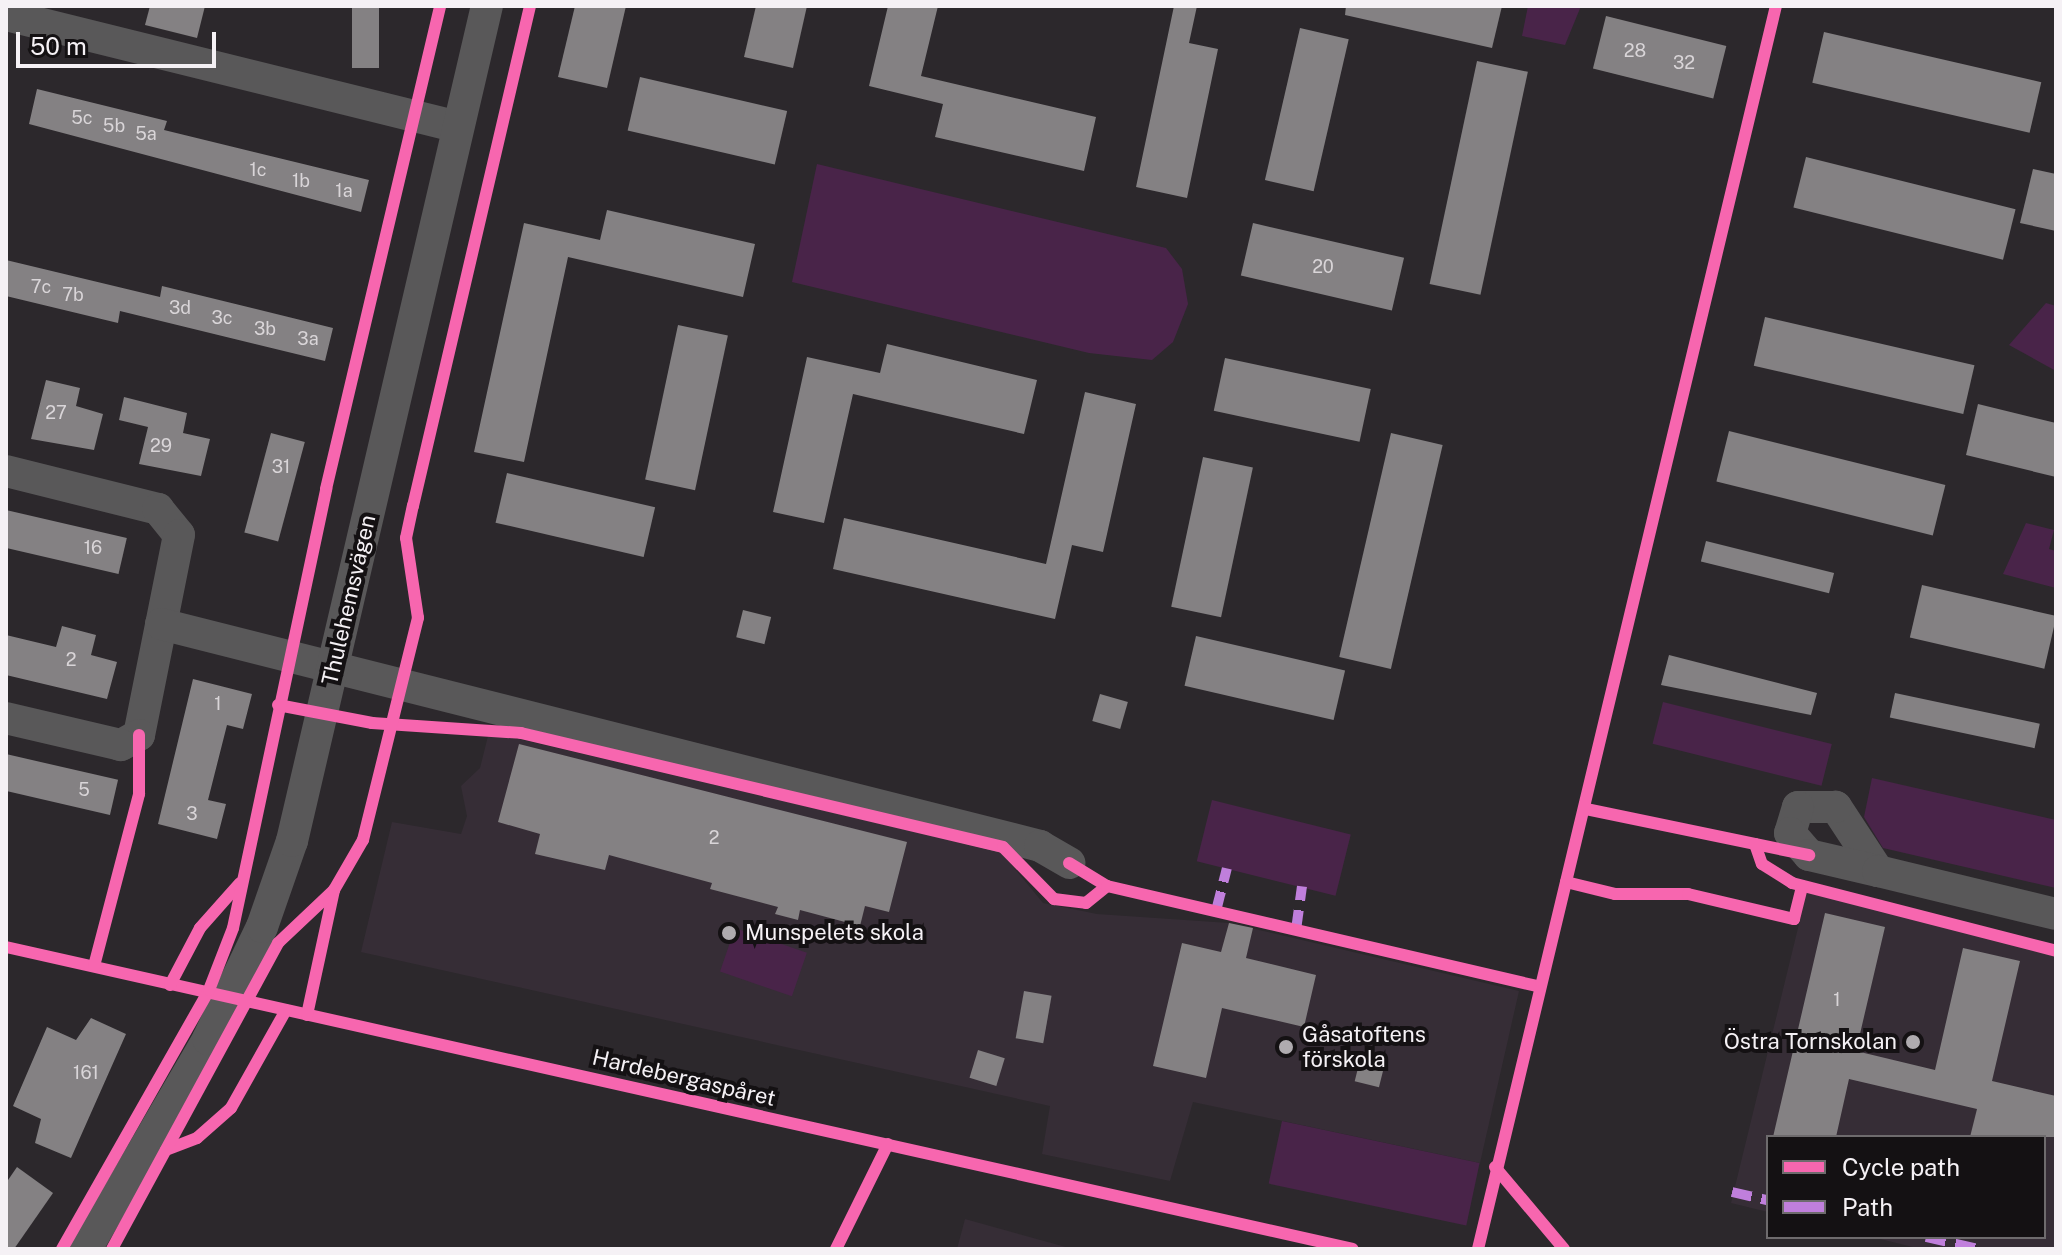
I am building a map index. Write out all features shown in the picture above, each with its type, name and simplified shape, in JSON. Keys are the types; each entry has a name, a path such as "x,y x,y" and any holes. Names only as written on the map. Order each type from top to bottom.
{"street":[{"name":"Thulehemsvägen","path":"86,1249 208,1039 262,927 314,765 332,671 456,126 487,6"},
{"path":"6,15 456,126"},
{"path":"6,471 158,509 173,520 179,535 139,735 129,743 6,718"},
{"path":"161,624 332,671 1040,846 1069,863"},
{"path":"1878,871 2056,914"}],"shaded area":[{"path":"1528,6 1581,6 1565,45 1522,36"},
{"path":"817,164 1166,248 1182,269 1188,304 1173,342 1152,360 1089,353 792,282"},
{"path":"2046,303 2056,306 2056,371 2009,345"},
{"path":"2026,523 2054,530 2049,549 2056,551 2056,588 2003,574"},
{"path":"1663,702 1832,744 1821,786 1653,744"},
{"name":"Munspelets skola","path":"489,732 1001,852 1043,903 1097,914 1229,923 1519,991 1480,1163 1193,1102 1170,1181 1042,1154 1050,1106 361,952 392,822 461,834 467,816 461,786 480,768"},
{"path":"1872,778 2056,820 2056,888 1883,848 1864,817"},
{"path":"1212,800 1351,835 1336,896 1197,861"},
{"name":"Östra Tornskolan","path":"1808,887 2056,947 2056,1249 1921,1249 1880,1239 2046,1239 2046,1135 1766,1135 1766,1212 1731,1203"},
{"path":"735,928 807,953 792,996 720,971"},
{"path":"1282,1121 1480,1163 1466,1226 1269,1184"},
{"path":"965,1219 1073,1249 957,1249"}],"building":[{"path":"150,6 205,6 197,38 145,25"},
{"path":"352,6 379,6 379,68 352,68"},
{"path":"575,6 626,6 607,88 558,77"},
{"path":"756,6 807,6 793,68 744,57"},
{"path":"888,6 938,6 921,76 1096,117 1084,171 935,137 943,104 869,86"},
{"path":"1174,6 1197,6 1189,43 1218,49 1187,198 1136,187"},
{"path":"1346,6 1502,6 1492,48 1345,15"},
{"path":"1606,16 1726,46 1713,98 1593,68"},
{"path":"1300,28 1349,39 1314,191 1265,180"},
{"path":"1824,32 2041,82 2030,133 1812,83"},
{"path":"1477,61 1528,72 1480,295 1430,284"},
{"path":"640,77 787,111 775,165 628,131"},
{"path":"37,89 167,121 164,130 369,180 361,212 29,124"},
{"path":"1806,157 2016,209 2003,260 1793,207"},
{"path":"2033,169 2056,174 2056,231 2020,223"},
{"path":"607,210 755,244 743,297 568,257 524,462 474,452 524,223 600,240"},
{"path":"1253,223 1404,258 1392,310 1241,276"},
{"path":"6,260 160,297 162,286 333,328 325,361 120,311 118,323 6,296"},
{"path":"1765,317 1974,365 1963,414 1754,366"},
{"path":"678,325 728,336 695,490 645,480"},
{"path":"887,344 1037,380 1024,434 853,394 824,523 773,512 807,357 880,373"},
{"path":"1225,358 1371,389 1360,442 1214,411"},
{"path":"46,380 80,388 76,406 103,414 94,450 31,439"},
{"path":"1085,392 1136,404 1103,552 1072,545 1055,619 833,569 844,518 1046,564"},
{"path":"124,397 187,413 183,433 210,439 201,476 139,464 148,427 119,420"},
{"path":"1978,404 2056,423 2056,477 1966,455"},
{"path":"1729,431 1945,485 1933,535 1716,481"},
{"path":"271,433 305,442 278,542 244,532"},
{"path":"1391,433 1443,445 1391,669 1339,657"},
{"path":"1203,457 1253,468 1221,617 1171,607"},
{"path":"507,473 655,507 644,557 496,523"},
{"path":"6,510 127,538 118,574 6,548"},
{"path":"1706,541 1834,573 1829,593 1701,561"},
{"path":"1922,585 2056,616 2044,669 1910,638"},
{"path":"743,610 771,617 764,644 736,637"},
{"path":"62,626 96,635 91,655 117,662 107,699 6,675 6,635 56,647"},
{"path":"1196,636 1345,670 1334,720 1185,686"},
{"path":"1669,655 1817,693 1811,715 1661,685"},
{"path":"193,679 252,694 243,729 227,725 208,800 226,804 217,839 158,824"},
{"path":"1895,693 2040,724 2035,748 1890,717"},
{"path":"1100,694 1128,702 1120,729 1092,721"},
{"name":"Munspelets skola","path":"519,744 907,842 889,912 865,906 860,926 800,910 798,920 775,914 778,907 710,889 712,883 609,855 605,870 535,854 540,834 498,822"},
{"path":"6,754 118,780 110,815 6,791"},
{"path":"1825,913 1885,927 1856,1051 1935,1070 1963,948 2020,961 1992,1081 2056,1096 2056,1137 1970,1135 1977,1109 1849,1079 1836,1135 1773,1135"},
{"name":"Gåsatoftens förskola","path":"1229,923 1253,928 1246,958 1316,975 1304,1027 1222,1008 1206,1078 1153,1066 1182,943 1221,952"},
{"path":"1024,991 1052,996 1043,1043 1016,1038"},
{"path":"91,1018 126,1034 71,1158 35,1143 41,1119 13,1106 47,1027 76,1040"},
{"path":"978,1050 1005,1058 996,1086 970,1078"},
{"path":"1361,1056 1385,1062 1379,1087 1355,1081"},
{"path":"17,1167 53,1193 14,1249 6,1249 6,1183"}],"marked path":[{"path":"1216,911 1227,868"},
{"path":"1296,930 1302,886"},
{"path":"1732,1192 1766,1200"},
{"path":"1935,1239 1978,1249"}],"cycle path":[{"path":"62,1249 209,990 233,928 326,489 440,6"},
{"path":"112,1249 278,943 334,890 363,840 418,618 406,538 530,6"},
{"path":"1478,1249 1776,6"},
{"path":"278,705 372,723 521,733 1003,847 1054,899 1086,903 1107,886"},
{"path":"94,966 139,794 139,735"},
{"path":"1586,809 1809,855"},
{"path":"1755,844 1762,864 1792,883 2056,951"},
{"path":"1069,863 1107,886 1537,986"},
{"path":"1566,882 1615,894 1688,894 1794,919 1802,886"},
{"path":"170,985 200,928 240,883"},
{"path":"307,1015 334,890"},
{"name":"Hardebergaspåret","path":"6,947 1353,1249"},
{"path":"166,1150 197,1138 231,1108 286,1010"},
{"path":"836,1249 888,1144"},
{"path":"1495,1167 1564,1249"}],"place":[{"name":"Munspelets skola","path":"729,933"},
{"name":"Östra Tornskolan","path":"1913,1042"},
{"name":"Gåsatoftens förskola","path":"1286,1047"}]}
